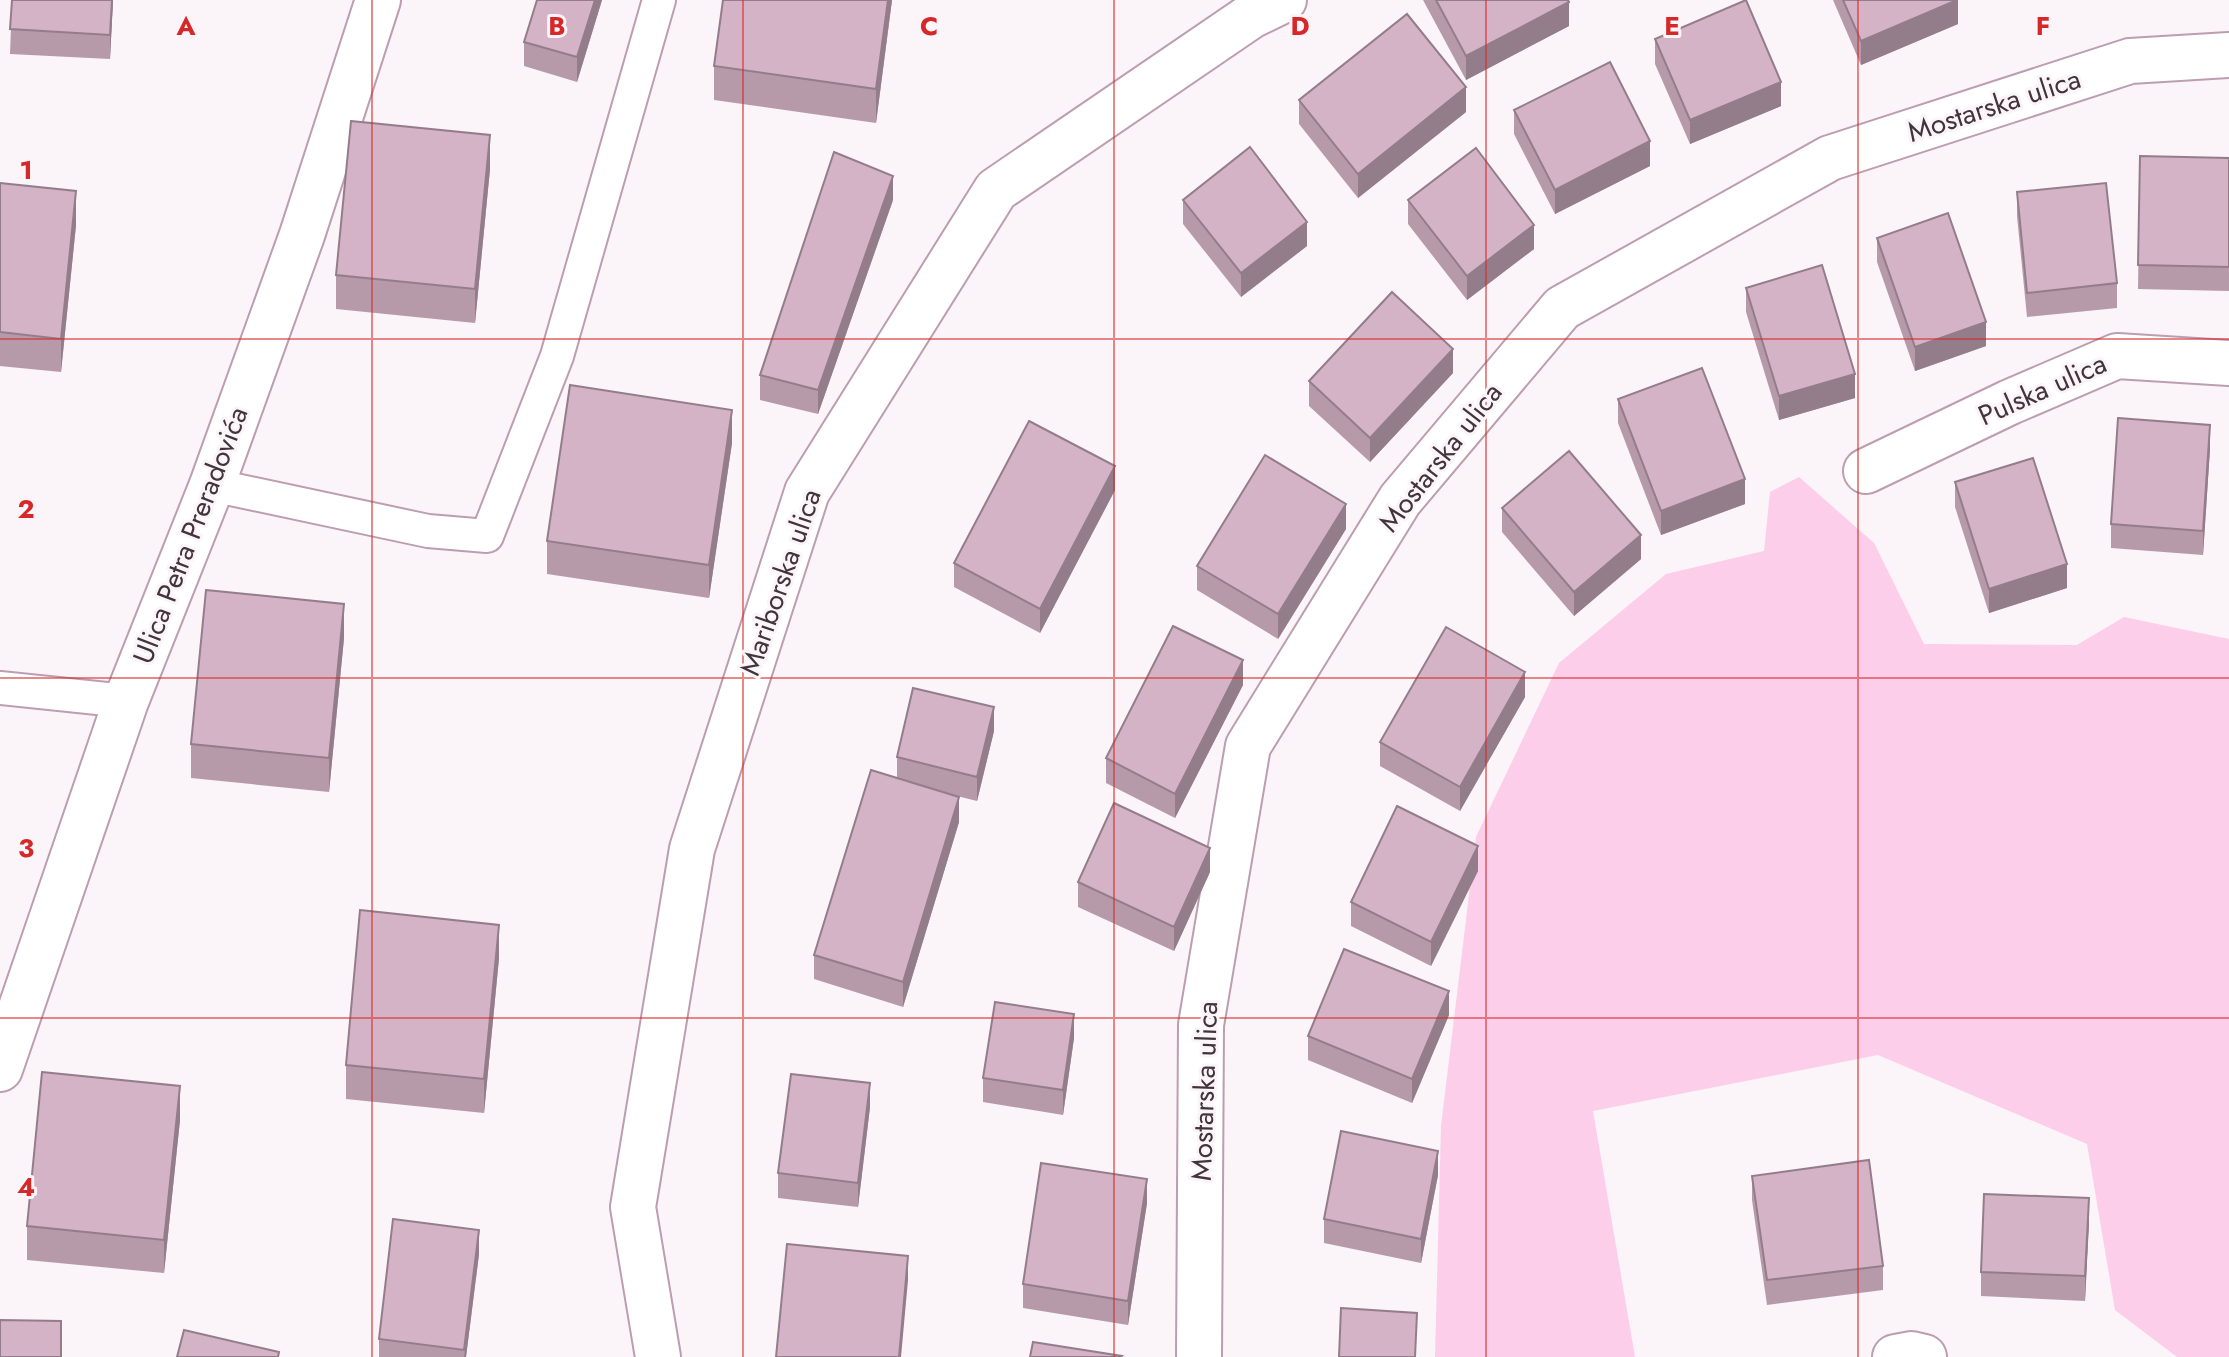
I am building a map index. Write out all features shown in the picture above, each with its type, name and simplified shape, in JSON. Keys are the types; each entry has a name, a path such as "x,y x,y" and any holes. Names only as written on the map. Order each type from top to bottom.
{"street":[{"name":"Ulica Petra Preradovića","path":"0,1069 126,701 212,485 302,235 378,0"},
{"name":"Mariborska ulica","path":"658,1357 633,1207 692,849 807,492 996,190 1251,16 1284,0"},
{"name":"Mostarska ulica","path":"1199,1357 1201,1025 1248,746 1400,500 1562,308 1830,158 2130,61 2229,55"},
{"name":"Pulska ulica","path":"1866,471 2010,402 2117,356 2229,363"},
{"path":"1895,1357 1911,1354 1924,1357"}],"lane":[{"path":"212,485 428,531 487,536 557,356 659,0"},
{"path":"0,688 126,701"}],"shaded area":[{"path":"1799,477 1874,543 1924,644 2077,645 2124,617 2229,639 2229,1357 2177,1357 2115,1310 2087,1144 1878,1055 1593,1111 1635,1357 1435,1357 1441,1126 1476,837 1559,663 1666,574 1764,551 1770,492"}],"building":[{"path":"12,0 112,0 110,35 10,29"},
{"path":"537,0 595,0 577,57 524,42"},
{"path":"723,0 888,0 876,89 714,66"},
{"path":"1436,0 1568,0 1569,2 1466,56"},
{"path":"1746,0 1781,82 1690,120 1655,39"},
{"path":"1843,0 1957,0 1861,41"},
{"path":"1407,14 1466,87 1358,174 1299,100"},
{"path":"1610,62 1650,141 1555,190 1514,110"},
{"path":"351,121 490,135 475,289 336,275"},
{"path":"1250,147 1307,222 1241,273 1183,200"},
{"path":"1476,148 1534,225 1467,276 1408,200"},
{"path":"834,152 893,176 818,390 760,375"},
{"path":"2140,156 2229,158 2229,267 2138,265"},
{"path":"0,183 76,191 61,339 0,332"},
{"path":"2106,183 2117,283 2027,293 2017,192"},
{"path":"1948,213 1986,322 1915,347 1877,238"},
{"path":"1822,265 1855,374 1779,396 1746,288"},
{"path":"1392,292 1453,349 1370,438 1309,381"},
{"path":"1702,368 1745,479 1661,511 1618,399"},
{"path":"570,385 732,410 709,565 547,541"},
{"path":"2118,418 2210,425 2203,531 2111,524"},
{"path":"1029,421 1115,466 1040,609 954,563"},
{"path":"1569,451 1641,535 1574,592 1502,508"},
{"path":"1265,455 1346,504 1278,614 1197,566"},
{"path":"2033,458 2067,564 1989,589 1955,482"},
{"path":"206,590 344,604 329,758 191,744"},
{"path":"1173,626 1243,660 1175,794 1106,758"},
{"path":"1446,627 1525,672 1460,787 1380,742"},
{"path":"913,688 994,707 977,777 897,757"},
{"path":"871,770 959,797 903,982 814,955"},
{"path":"1114,803 1210,848 1174,927 1078,882"},
{"path":"1397,806 1478,846 1431,942 1351,902"},
{"path":"360,910 499,925 484,1079 346,1065"},
{"path":"1344,949 1449,991 1412,1079 1308,1036"},
{"path":"995,1002 1074,1014 1063,1090 983,1078"},
{"path":"42,1072 180,1086 164,1240 27,1226"},
{"path":"791,1074 870,1083 858,1183 778,1173"},
{"path":"1341,1131 1438,1151 1421,1239 1324,1219"},
{"path":"1869,1160 1883,1266 1767,1280 1752,1176"},
{"path":"1041,1163 1147,1179 1128,1301 1023,1284"},
{"path":"1984,1194 2089,1198 2085,1276 1981,1272"},
{"path":"393,1219 479,1230 464,1350 379,1339"},
{"path":"787,1244 908,1256 899,1357 776,1357"},
{"path":"1341,1308 1417,1313 1415,1357 1339,1357"},
{"path":"0,1320 61,1321 61,1357 0,1357"},
{"path":"184,1330 279,1352 278,1357 177,1357"},
{"path":"1033,1342 1122,1356 1030,1357"}]}
